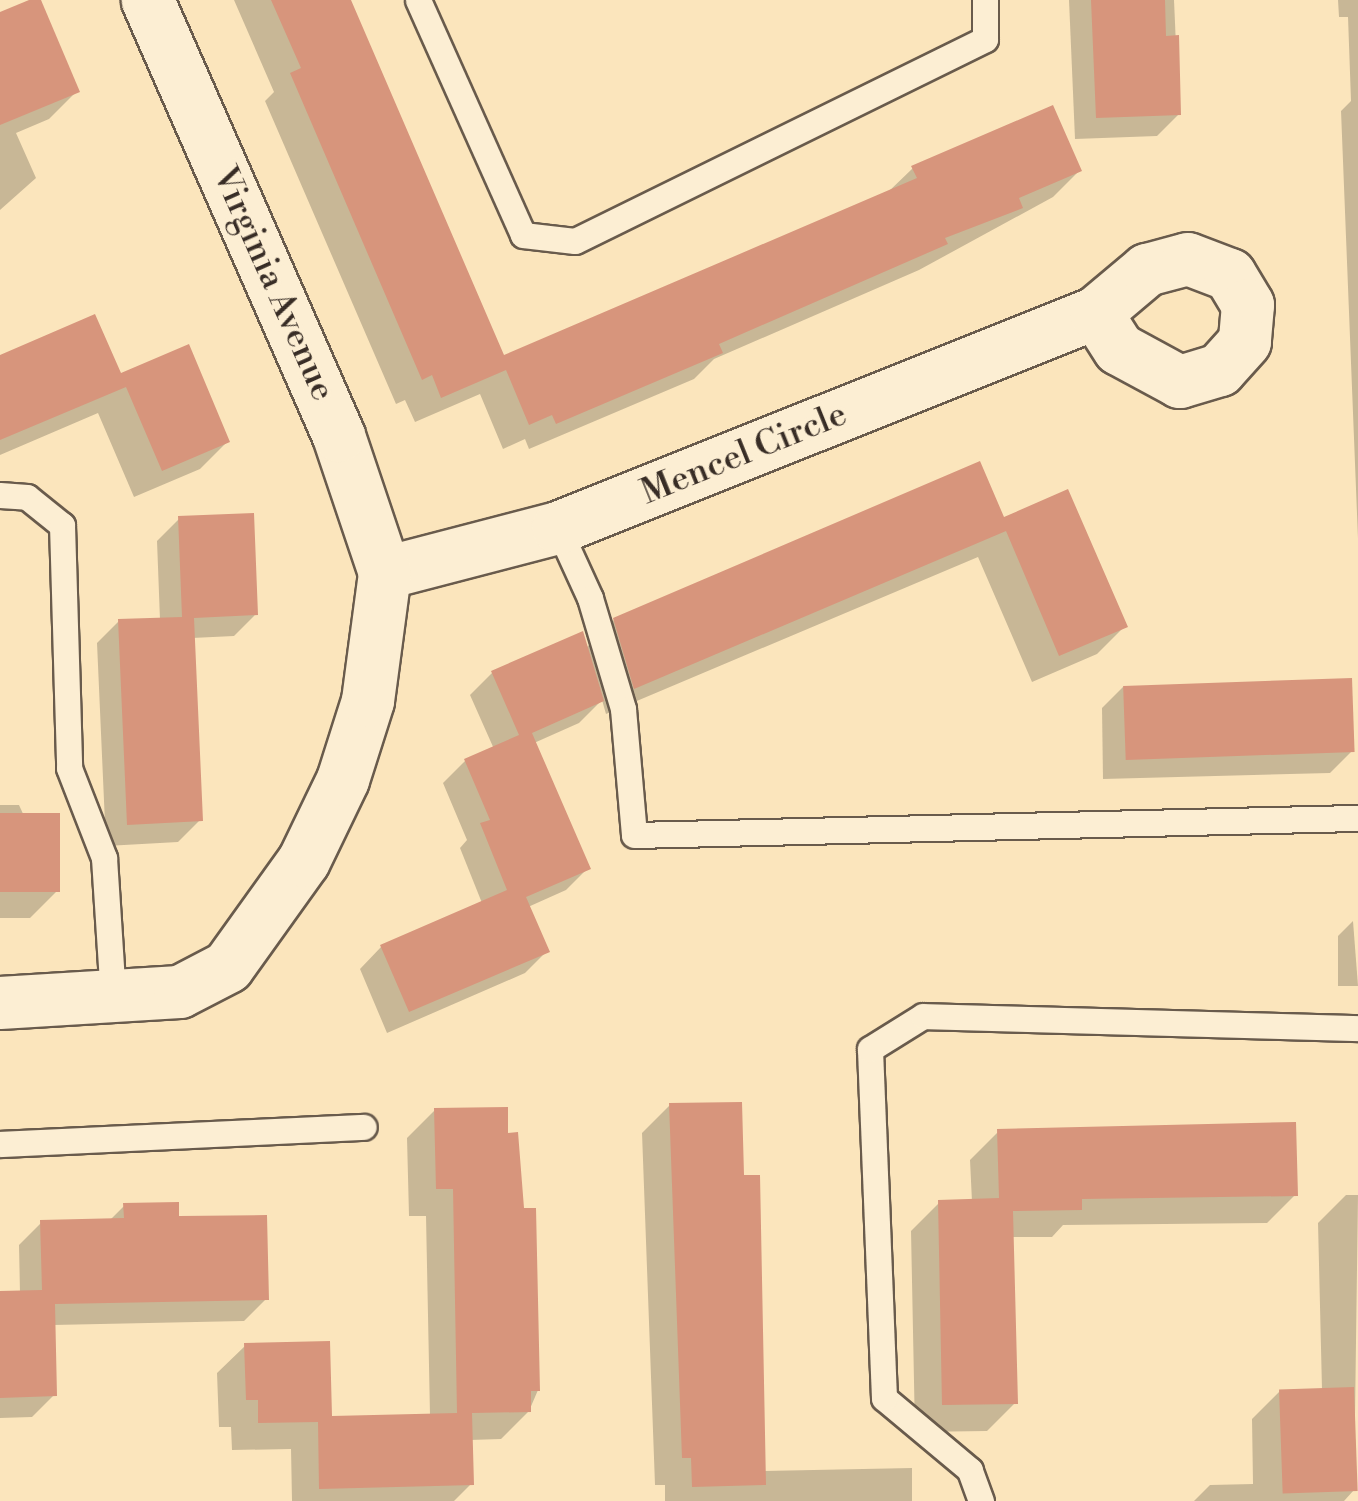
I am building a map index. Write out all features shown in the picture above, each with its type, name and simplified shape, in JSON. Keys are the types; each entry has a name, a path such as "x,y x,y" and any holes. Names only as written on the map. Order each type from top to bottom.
{"street":[{"name":"Virginia Avenue","path":"148,0 339,436 385,574"},
{"name":"Mencel Circle","path":"385,574 558,528 1096,313"},
{"path":"0,1003 180,992 228,967 304,861 348,764 368,701 385,574"}],"lane":[{"path":"418,0 523,236 576,240 985,39 985,0"},
{"path":"0,495 27,497 62,524 69,768 104,858 112,999"},
{"path":"558,528 590,598 624,708 634,836 1358,818"},
{"path":"981,1501 970,1470 884,1398 870,1049 924,1016 1358,1028"},
{"path":"0,1144 364,1127"}],"building":[{"path":"29,0 41,0 80,92 0,125 0,12"},
{"path":"271,0 351,0 504,355 917,178 911,166 1053,105 1082,171 1019,198 1023,208 945,238 948,244 719,344 723,353 556,424 552,415 529,425 506,370 441,398 432,375 422,380 290,73 301,68"},
{"path":"1091,0 1165,0 1166,36 1179,35 1181,115 1096,118"},
{"path":"95,314 121,373 189,344 230,442 162,471 126,387 0,440 0,355"},
{"path":"980,461 1004,517 1068,489 1128,627 1059,656 1006,531 634,689 613,618"},
{"path":"254,513 258,615 194,618 203,821 127,825 118,619 182,617 178,516"},
{"path":"583,631 604,701 532,733 591,869 526,897 550,952 409,1012 380,945 507,890 480,823 490,820 464,759 519,735 491,671"},
{"path":"1352,678 1355,752 1126,760 1123,686"},
{"path":"0,813 60,813 60,892 0,892"},
{"path":"742,1102 744,1175 760,1175 766,1485 692,1487 691,1458 682,1458 669,1103"},
{"path":"508,1107 508,1133 518,1132 524,1208 536,1208 540,1391 531,1391 531,1412 472,1413 474,1485 319,1489 318,1422 258,1423 258,1400 246,1400 244,1343 330,1341 332,1416 457,1413 453,1189 436,1189 434,1108"},
{"path":"1296,1122 1298,1196 1082,1199 1082,1210 1013,1211 1018,1404 942,1405 938,1200 999,1198 997,1129"},
{"path":"179,1202 179,1216 267,1215 269,1300 55,1304 57,1396 0,1398 0,1291 42,1290 40,1220 124,1218 123,1203"},
{"path":"1354,1387 1358,1491 1283,1494 1279,1390"}]}
